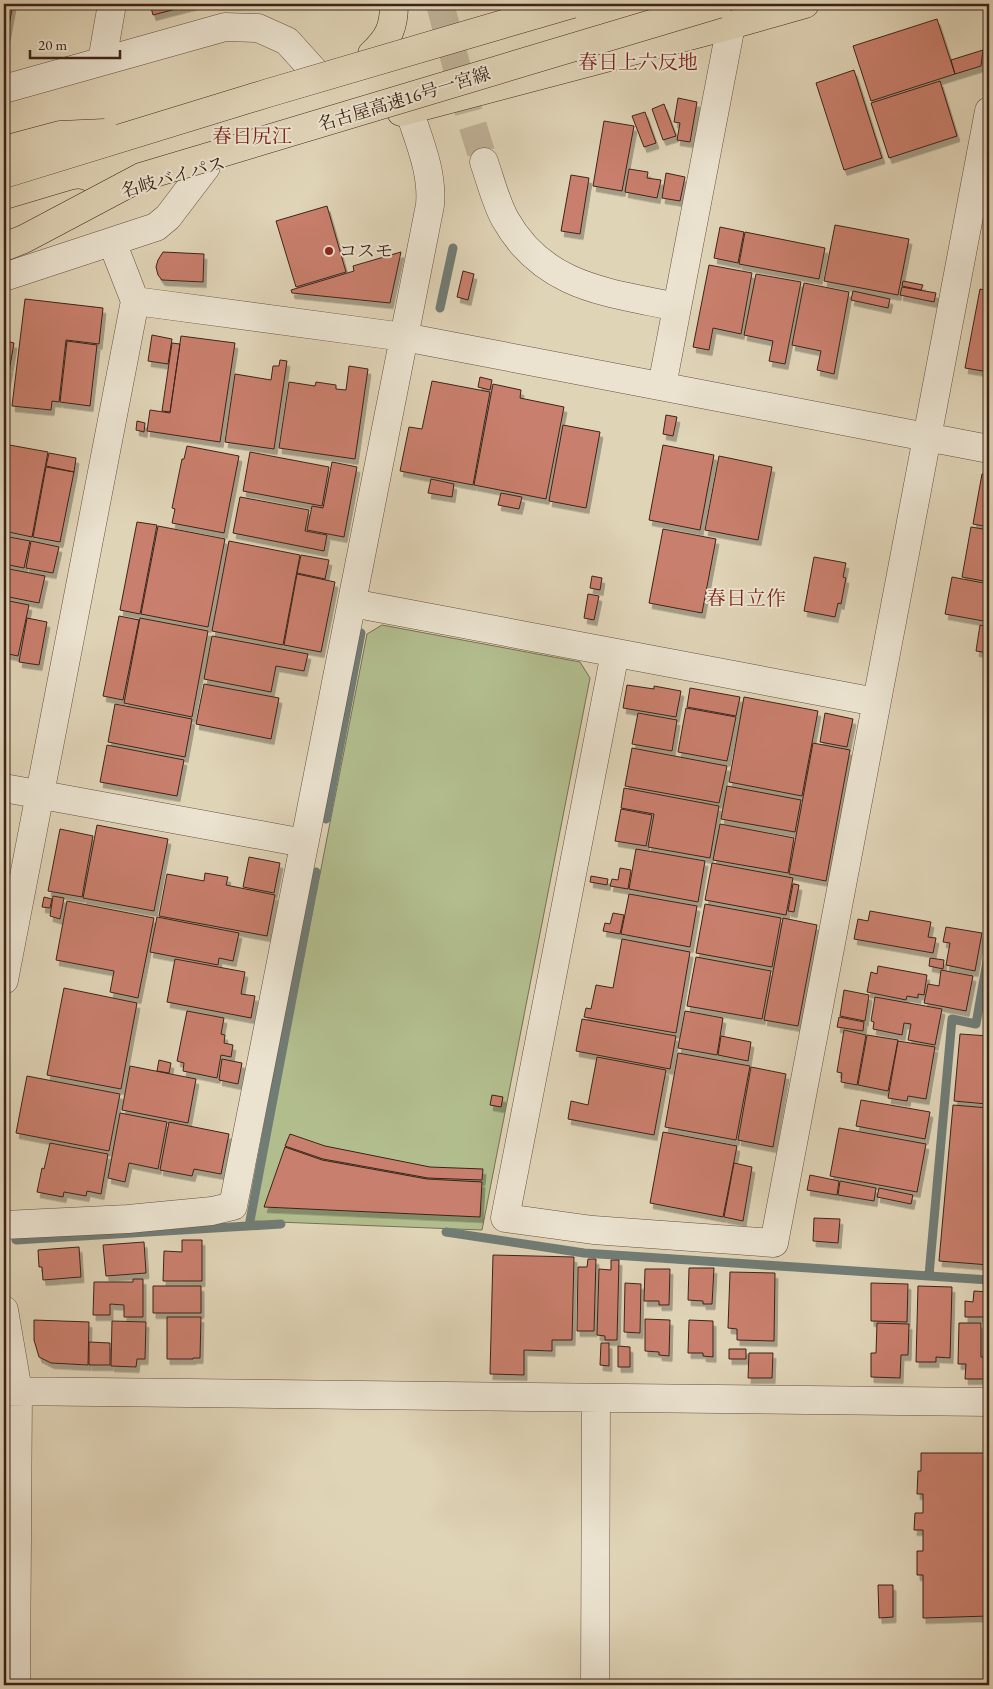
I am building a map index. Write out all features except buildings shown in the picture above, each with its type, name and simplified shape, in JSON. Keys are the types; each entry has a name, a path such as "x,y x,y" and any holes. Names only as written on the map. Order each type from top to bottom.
{"highway":[{"path":"372,54 385,41 392,26 394,4"},
{"path":"4,168 316,72 524,4"},
{"path":"4,174 572,4"},
{"name":"名岐バイパス","path":"4,224 409,110 725,14 805,4"},
{"name":"名古屋高速16号一宮線","path":"4,219 141,177 725,14"},
{"path":"4,150 60,135 145,131"},
{"path":"4,247 24,239 141,177"}],"street":[{"path":"102,61 112,4"},
{"path":"662,386 678,307 725,14"},
{"path":"4,89 225,27 258,28 287,41 316,72"},
{"path":"4,1225 128,1220 212,1211 233,1206 430,205 432,188 429,172 409,110"},
{"path":"615,652 505,1218 592,1230 774,1243 989,111"},
{"path":"484,162 504,218 530,253 552,270 559,275 592,289 678,307"},
{"path":"4,277 156,226 163,222 206,167"},
{"path":"4,980 135,301 112,242"},
{"path":"135,301 404,337 989,449"},
{"path":"352,603 876,702"},
{"path":"4,788 304,843"},
{"path":"4,1310 11,1391 16,1685"},
{"path":"11,1391 989,1402"},
{"path":"596,1398 596,1685"}],"green space":[{"path":"382,625 580,662 590,678 482,1230 252,1221 367,634"}],"waterway":[{"path":"440,308 453,248"},
{"path":"326,819 361,633"},
{"path":"249,1226 316,872"},
{"path":"929,1275 952,1019 976,1024 989,950"},
{"path":"16,1240 281,1224"},
{"path":"446,1232 584,1253 989,1280"}],"tunnel":[{"path":"440,4 484,162"}],"place":[{"name":"コスモ","path":"329,251"}],"district":[{"name":"春日上六反地","path":"638,62"},
{"name":"春日尻江","path":"252,136"},
{"name":"春日立作","path":"746,598"}]}
